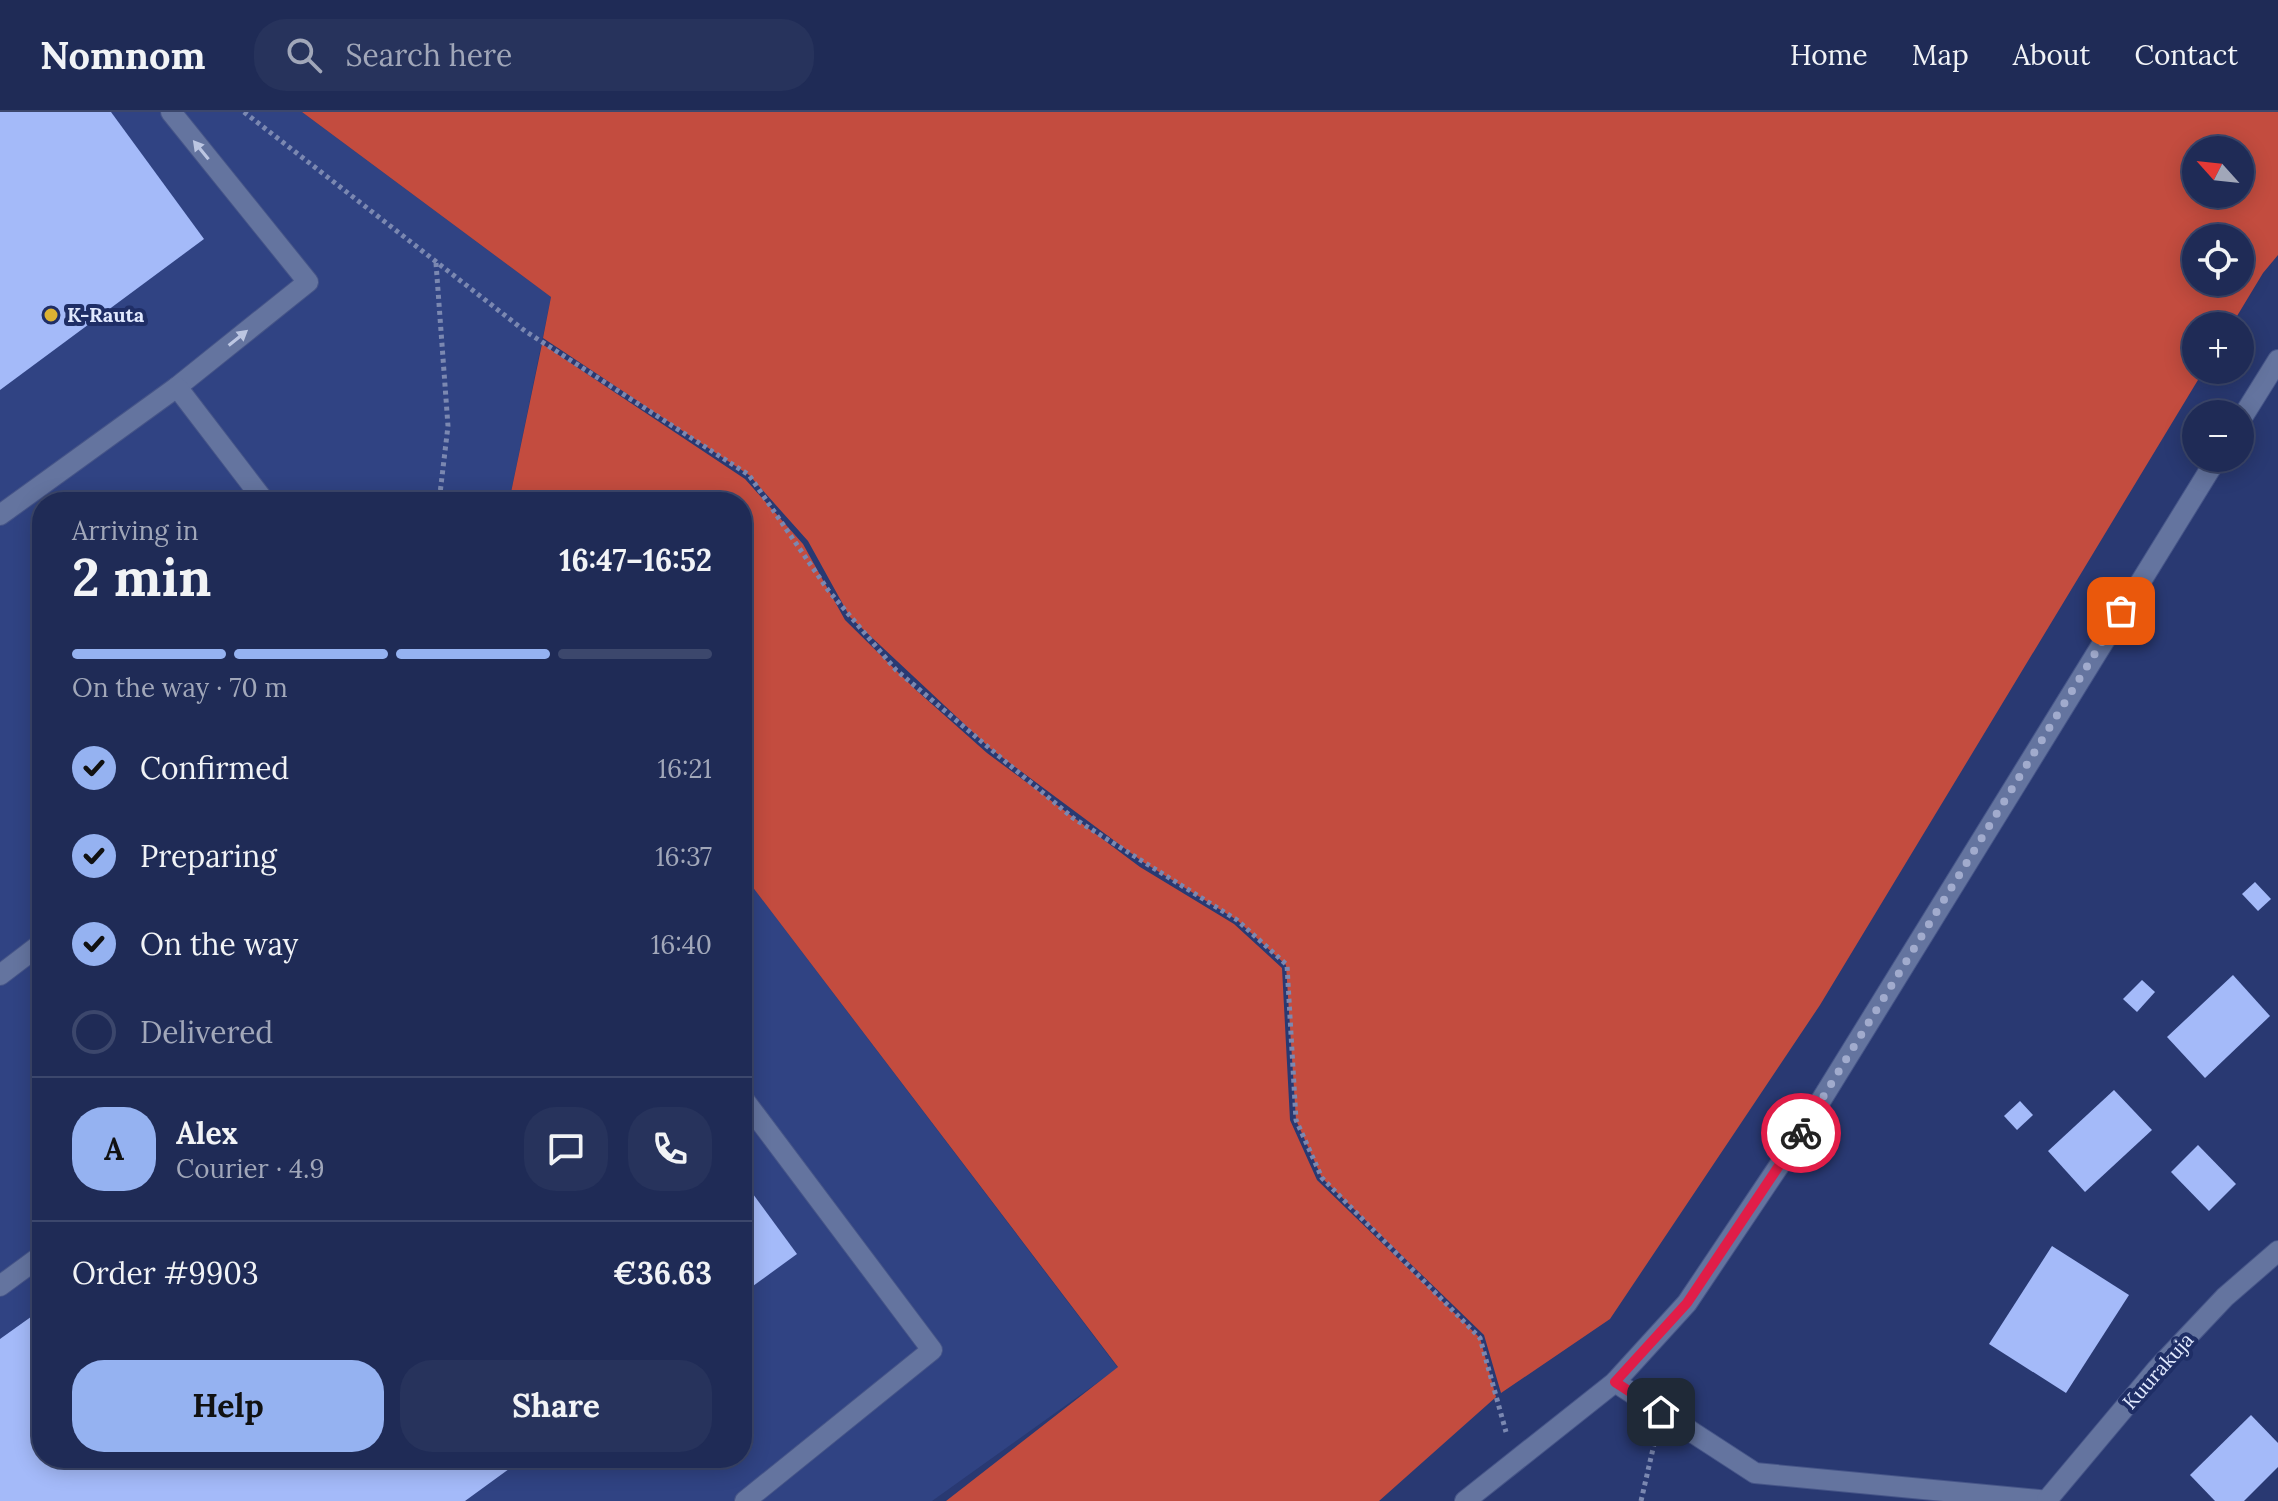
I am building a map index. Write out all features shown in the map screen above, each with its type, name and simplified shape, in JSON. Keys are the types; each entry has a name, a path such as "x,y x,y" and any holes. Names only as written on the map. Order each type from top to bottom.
{"street":[{"path":"0,515 177,387 308,282 171,112"},
{"path":"2253,400 2278,360"},
{"path":"177,387 257,492"},
{"path":"1465,1501 1615,1382 1687,1303 1799,1136 2208,472"},
{"path":"0,975 32,951"},
{"path":"745,1501 932,1350 752,1110"},
{"name":"Kuurakuja","path":"2048,1501 2157,1369 2225,1297 2278,1251"},
{"path":"0,1286 32,1262"},
{"path":"1615,1382 1755,1473 2048,1501"}],"path":[{"path":"244,112 525,331 749,475 828,590 896,670 1073,818 1237,920 1287,965 1296,1120 1322,1178 1480,1338 1515,1461"},
{"path":"436,262 448,426 440,492"}],"shaded area":[{"path":"0,112 302,112 551,297 511,492 32,492 32,1468 752,1468 752,886 1118,1368 932,1501 0,1501"},
{"path":"302,112 2278,112 2278,255 2254,288 2254,224 2182,224 2182,296 2249,296 2239,312 2182,312 2182,384 2196,384 2186,400 2182,400 2182,406 1820,1005 1610,1319 1501,1393 1484,1335 1322,1178 1296,1120 1286,965 1237,920 1143,862 991,749 850,617 808,541 749,475 543,338 551,297"},
{"path":"542,344 745,479 803,544 845,620 916,690 987,753 1140,867 1234,924 1282,968 1290,1120 1317,1180 1480,1338 1496,1397 1379,1501 946,1501 1118,1367 752,886 752,492 511,492"}],"building":[{"name":"K-Rauta","path":"0,112 111,112 204,239 0,390"},
{"path":"2255,882 2271,899 2258,911 2242,894"},
{"path":"2233,975 2270,1016 2205,1078 2167,1037"},
{"path":"2142,980 2155,992 2137,1012 2123,999"},
{"path":"2114,1090 2152,1130 2085,1192 2048,1151"},
{"path":"2020,1101 2033,1115 2017,1130 2004,1116"},
{"path":"2198,1145 2236,1184 2209,1211 2171,1172"},
{"path":"752,1193 797,1254 752,1287"},
{"path":"2052,1246 2129,1295 2066,1393 1989,1344"},
{"path":"32,1316 32,1468 510,1468 465,1501 0,1501 0,1339"},
{"path":"2251,1415 2278,1443 2278,1467 2244,1501 2215,1501 2190,1475"}],"way so far":[{"path":"1801,1133 2121,611"}],"place":[{"name":"K-Rauta","path":"51,315"}],"route":[{"path":"1661,1412 1615,1382 1687,1303 1801,1133"}]}
